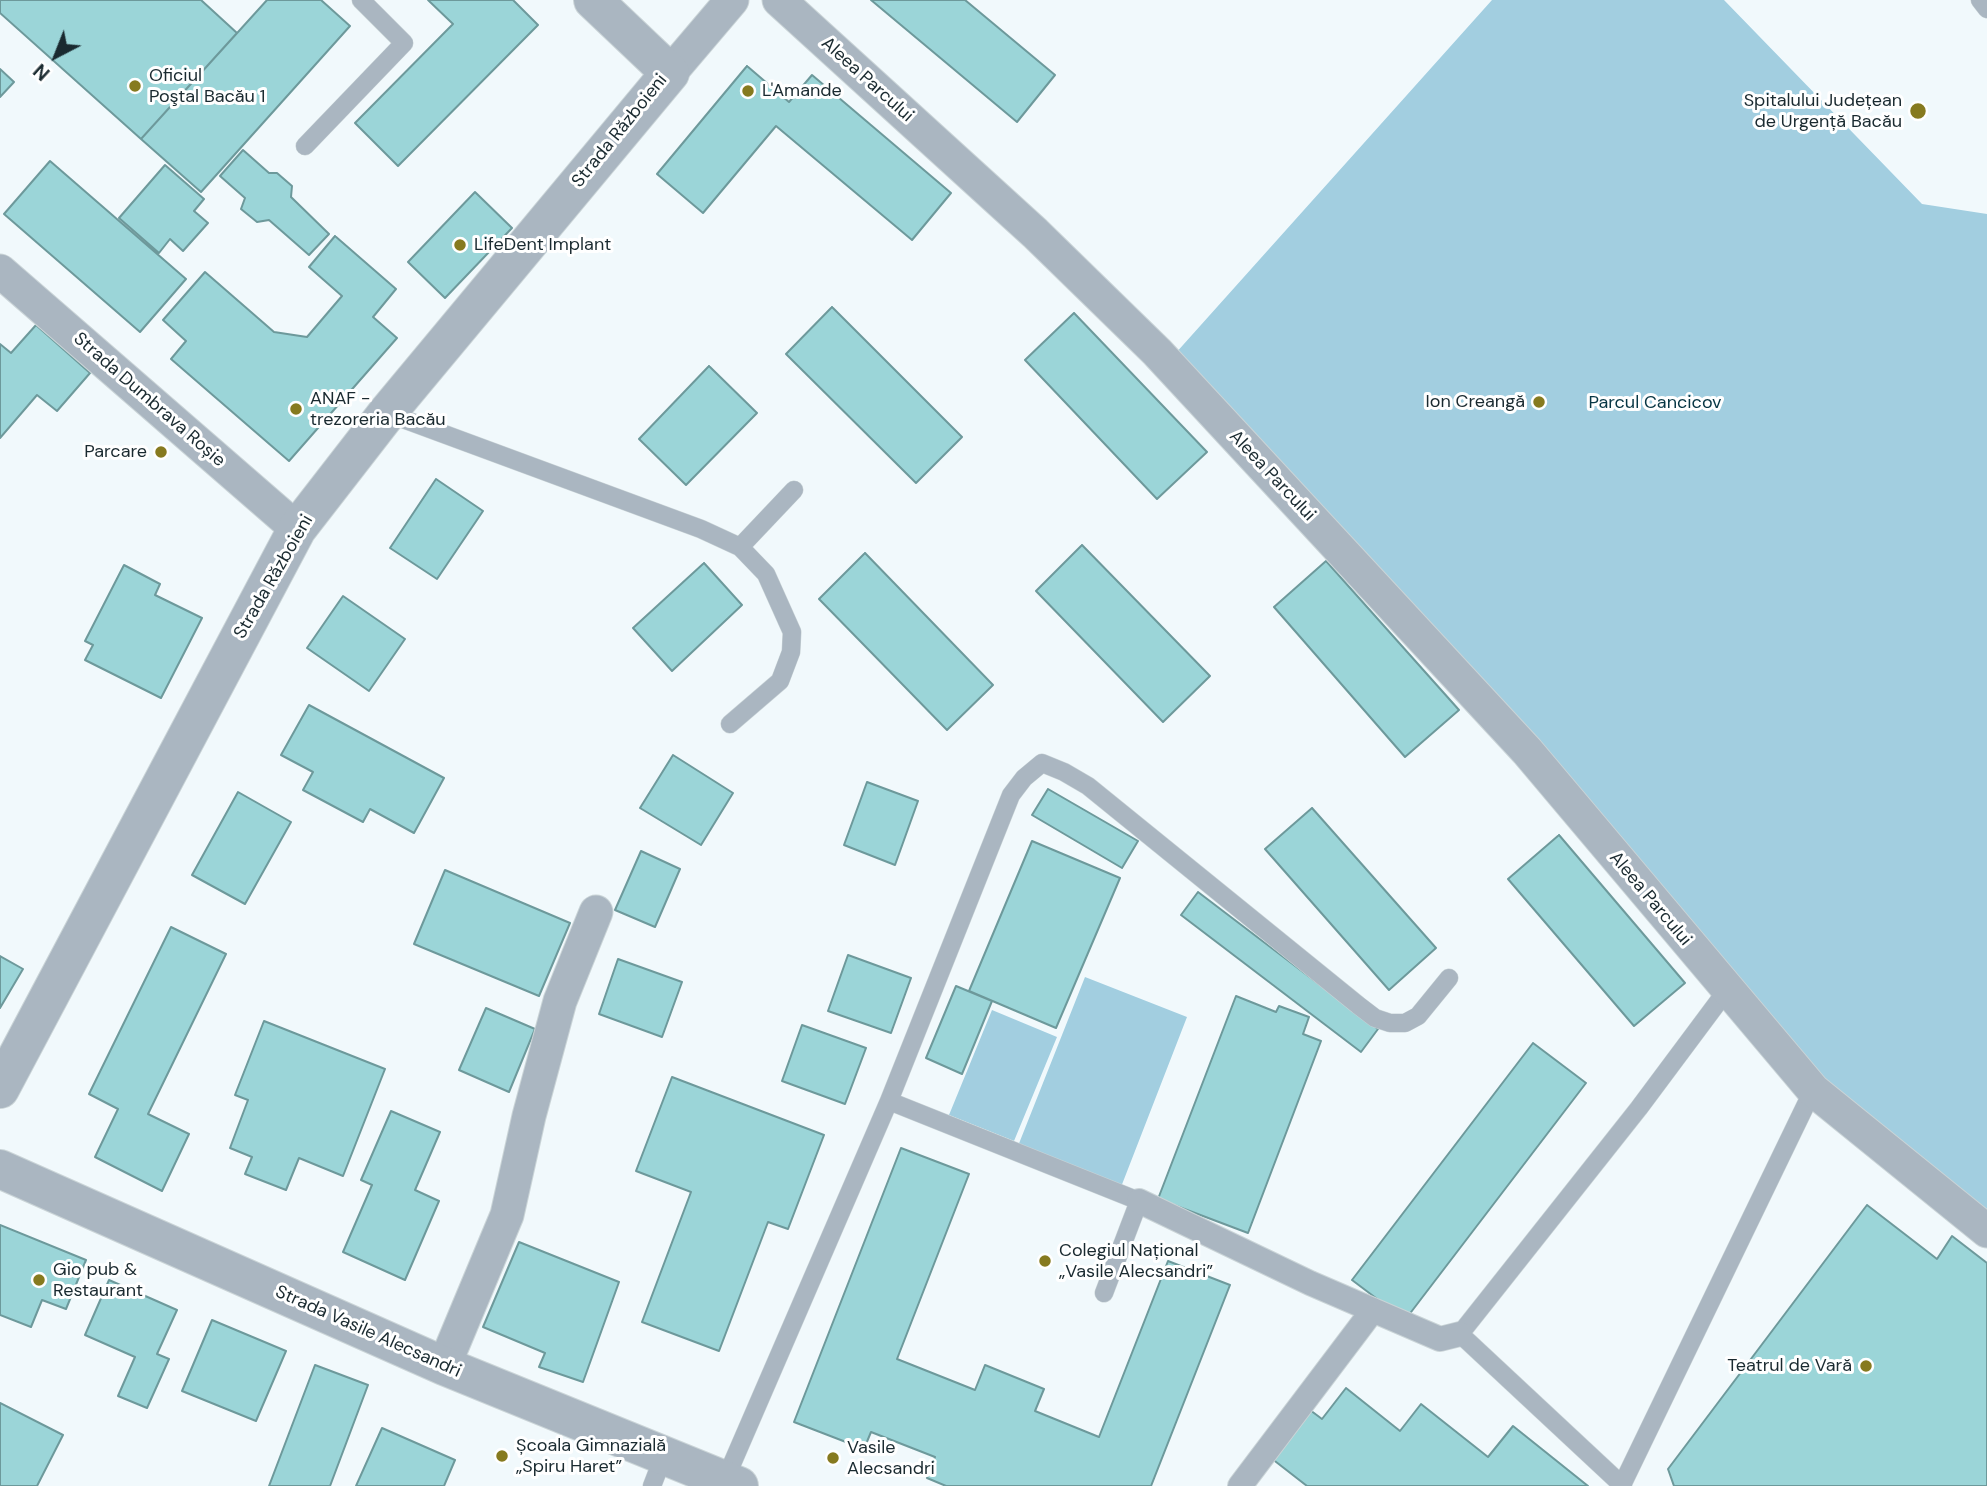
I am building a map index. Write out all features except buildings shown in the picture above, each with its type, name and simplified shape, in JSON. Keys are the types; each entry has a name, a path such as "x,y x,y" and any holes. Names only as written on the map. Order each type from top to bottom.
{"street":[{"name":"Strada Războieni","path":"0,1089 297,529 387,413 670,73 593,0"},
{"path":"670,73 732,0"},
{"name":"Aleea Parcului","path":"779,0 1035,233 1157,352 1527,751 1813,1090 1987,1231"},
{"name":"Strada Dumbrava Roșie","path":"0,271 297,529"},
{"path":"444,1366 507,1215 529,1116 560,1001 596,912"},
{"name":"Strada Vasile Alecsandri","path":"0,1169 444,1366 658,1471 732,1483"},
{"path":"1139,1201 1310,1283 1440,1339 1460,1335"},
{"path":"1241,1486 1373,1310"}],"lane":[{"path":"304,146 404,43 361,0"},
{"path":"1980,0 1987,9"},
{"path":"387,413 688,524 740,547 766,575 792,632 791,652 780,681 730,724"},
{"path":"740,547 794,490"},
{"path":"732,1483 1011,795 1024,778 1042,763 1088,786 1375,1017 1390,1023 1405,1023 1418,1016 1449,978"},
{"path":"1727,990 1639,1108 1460,1335 1623,1485 1813,1090"},
{"path":"889,1101 1139,1201 1104,1293"}],"green space":[{"name":"Parcul Cancicov","path":"1492,0 1724,0 1922,204 1987,214 1987,1231 1813,1090 1166,364"},
{"path":"1085,977 1187,1017 1121,1187 1018,1146"},
{"path":"992,1010 1057,1037 1014,1141 949,1115"}],"place":[{"name":"Oficiul Poştal Bacău 1","path":"135,86"},
{"name":"L'Amande","path":"748,91"},
{"name":"Spitalului Județean de Urgență Bacău","path":"1918,111"},
{"name":"LifeDent Implant","path":"460,245"},
{"name":"Ion Creangă","path":"1539,402"},
{"name":"ANAF - trezoreria Bacău","path":"296,409"},
{"name":"Parcare","path":"161,452"},
{"name":"Colegiul Național „Vasile Alecsandri”","path":"1045,1261"},
{"name":"Gio pub & Restaurant","path":"39,1280"},
{"name":"Teatrul de Vară","path":"1866,1366"},
{"name":"Școala Gimnazială „Spiru Haret”","path":"502,1456"},
{"name":"Vasile Alecsandri","path":"833,1458"}]}
